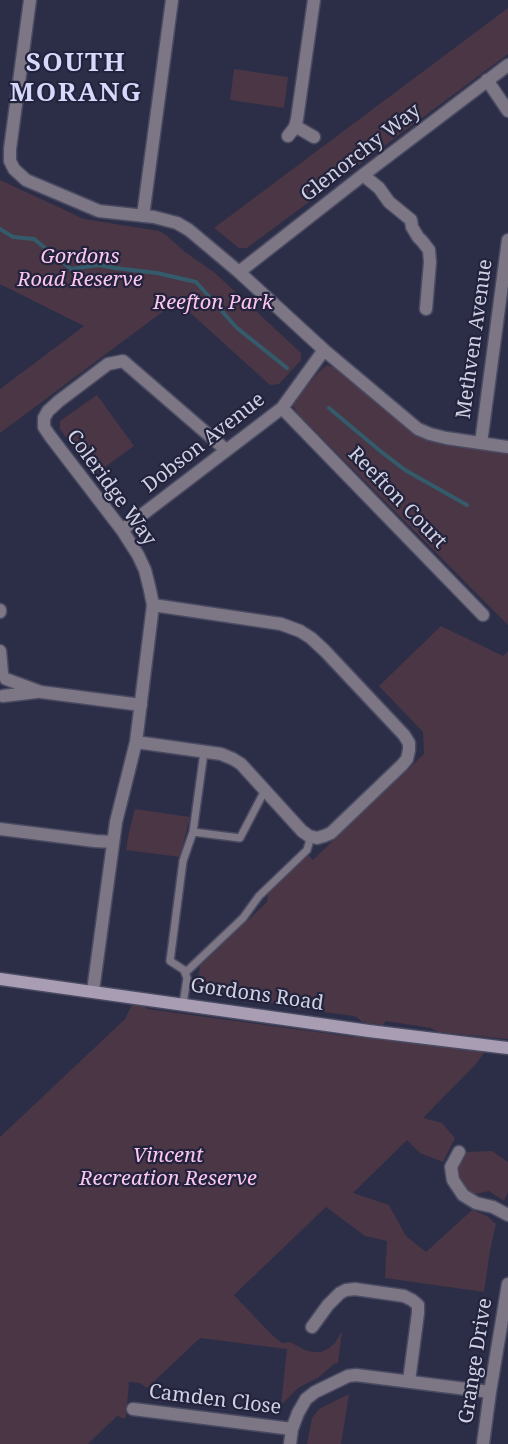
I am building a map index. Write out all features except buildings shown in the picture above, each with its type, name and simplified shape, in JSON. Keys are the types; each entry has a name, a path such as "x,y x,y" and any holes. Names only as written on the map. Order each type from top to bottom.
{"street":[{"path":"30,0 10,149 10,161 14,169 26,180 99,211 153,217 177,223 189,230 239,272 324,350 418,429 446,438 508,447"},
{"path":"144,216 172,0"},
{"path":"314,0 297,119 291,131 314,137"},
{"name":"Glenorchy Way","path":"239,272 508,65"},
{"path":"487,80 508,111"},
{"path":"363,175 379,188 389,202 411,220 418,237 429,250 426,309"},
{"name":"Methven Avenue","path":"481,443 508,240"},
{"name":"Dobson Avenue","path":"122,530 282,408 324,350"},
{"name":"Coleridge Way","path":"93,991 116,822 136,742 153,605 145,570 138,555 122,530 44,427 44,418 59,401 108,364 123,361 226,450"},
{"name":"Reefton Court","path":"282,408 483,615"},
{"path":"136,742 221,754 233,759 241,764 303,831 317,838 331,833 402,765 407,759 409,750 409,743 404,735 311,638 281,624 153,605"},
{"path":"0,651 3,674 8,688 2,698"},
{"path":"3,674 41,692"},
{"path":"2,698 41,692 141,705"},
{"path":"0,829 113,842"},
{"name":"Gordons Road","path":"0,979 369,1031 508,1048"},
{"path":"459,1152 451,1167 453,1180 463,1195 476,1203 493,1207 508,1215"},
{"name":"Grange Drive","path":"483,1444 490,1392 504,1335 508,1284"},
{"path":"312,1327 328,1305 346,1290 355,1289 404,1296 412,1300 418,1305 418,1313 409,1382"},
{"path":"290,1444 291,1429 306,1399 315,1392 348,1376 356,1375 490,1392"},
{"name":"Camden Close","path":"134,1409 291,1429"}],"lane":[{"path":"183,1004 187,978 184,970 170,961 183,861 193,832 204,752"},
{"path":"193,832 240,838 265,790"},
{"path":"185,974 243,918 259,896 307,850 311,837"}],"green space":[{"path":"508,8 508,54 247,248 239,248 214,228"},
{"path":"234,69 288,77 284,108 230,100"},
{"path":"0,180 84,219 159,231 166,235 215,273 301,353 301,360 279,384 270,385 177,301 0,433 0,389 84,326 0,284"},
{"path":"327,365 340,370 418,435 443,445 508,453 508,625 298,414 293,406 297,397"},
{"path":"97,395 134,446 94,475 60,429 60,421"},
{"path":"441,626 503,656 508,651 508,1039 438,1032 431,1028 386,1021 383,1025 362,1022 354,1016 293,1008 197,986 200,966 267,902 268,893 308,855 313,860 424,754 423,732 379,686"},
{"path":"135,809 190,817 180,857 126,850"},
{"name":"Vincent Recreation Reserve","path":"133,1003 143,1005 147,1009 353,1037 359,1034 486,1050 476,1064 423,1118 442,1123 455,1138 443,1162 420,1153 407,1140 353,1193 389,1205 406,1236 426,1252 472,1210 487,1216 496,1224 484,1292 385,1278 387,1241 365,1236 326,1207 234,1295 282,1343 290,1342 305,1350 321,1352 335,1343 342,1331 338,1363 319,1377 298,1388 281,1405 287,1349 200,1338 147,1388 140,1383 129,1382 126,1418 118,1415 88,1444 0,1444 0,1137 125,1019"},
{"path":"492,1151 508,1162 508,1192 504,1201 489,1191 475,1194 462,1187 455,1169 465,1152"},
{"path":"349,1394 341,1444 307,1444 312,1418 319,1409"}],"waterway":[{"path":"0,229 13,237 34,239 71,269 99,265 157,273 196,282 237,328 287,368"},
{"path":"329,408 405,470 467,505"}],"district":[{"name":"SOUTH MORANG","path":"76,79"}],"park label":[{"name":"Gordons Road Reserve","path":"80,268"},
{"name":"Reefton Park","path":"213,303"}]}
